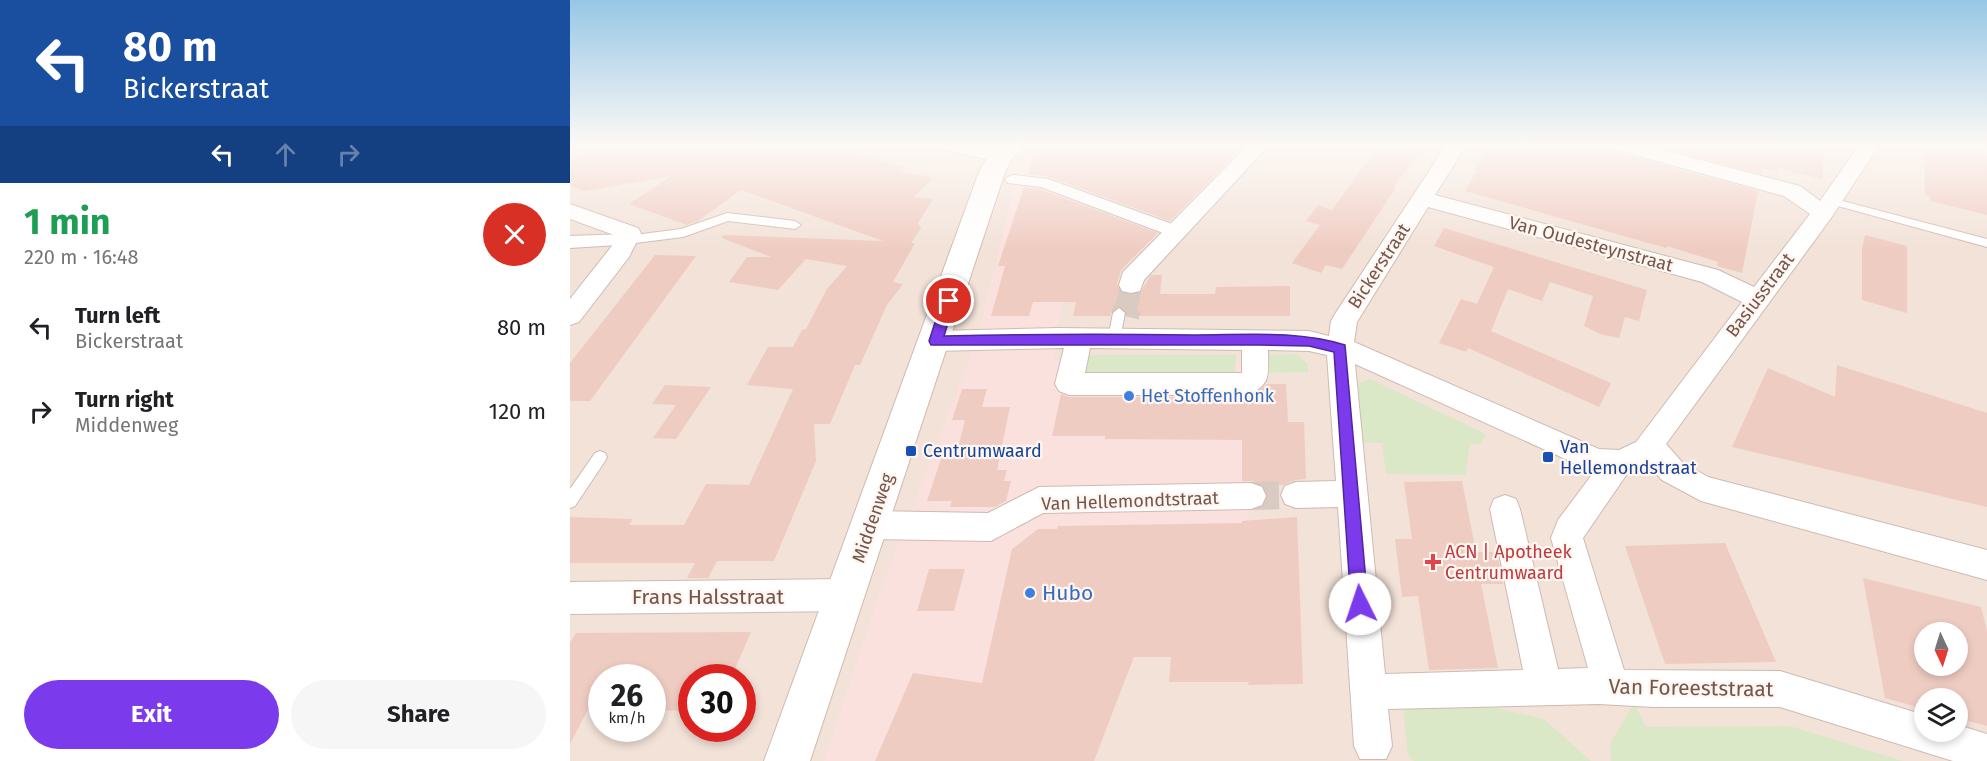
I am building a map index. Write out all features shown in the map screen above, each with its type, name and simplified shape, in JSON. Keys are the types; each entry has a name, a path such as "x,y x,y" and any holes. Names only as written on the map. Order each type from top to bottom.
{"street":[{"name":"Middenweg","path":"787,761 989,180"},
{"path":"1039,180 1171,239"},
{"path":"1131,285 1132,278 1227,180"},
{"name":"Bickerstraat","path":"1340,349 1344,321 1435,180"},
{"path":"1749,180 1792,191 1827,207"},
{"name":"Basiusstraat","path":"1650,446 1756,298 1846,180"},
{"name":"Van Oudesteynstraat","path":"1423,199 1710,276 1756,298"},
{"path":"570,211 630,233 621,251 570,316"},
{"path":"570,242 627,240"},
{"path":"935,341 1079,339 1120,327 1255,340 1309,341 1340,349 1386,366 1597,461 1619,462"},
{"path":"1079,339 1069,384 1246,384 1255,377 1255,340"},
{"path":"1340,349 1373,746"},
{"path":"1650,446 1672,471 1701,488 1987,565"},
{"name":"Van Foreeststraat","path":"1598,686 1606,678 1606,666 1567,538 1569,530 1619,462 1636,457 1650,446"},
{"path":"1296,495 1351,494"},
{"name":"Van Hellemondtstraat","path":"870,525 991,527 1039,500 1251,496"},
{"path":"1505,509 1545,689"},
{"name":"Frans Halsstraat","path":"570,598 846,595"},
{"path":"1367,692 1598,686"},
{"name":"Van Foreeststraat","path":"1598,686 1654,689 1780,689 1987,753"}],"lane":[{"path":"1827,207 1987,243"},
{"path":"627,240 682,233 727,217 795,225"},
{"path":"570,501 600,457"}],"shaded area":[{"path":"570,180 1987,180 1987,761 570,761"},
{"name":"Centrumwaard","path":"1016,180 1098,180 1068,267 1053,360 1247,362 1250,654 1135,657 1094,761 824,761 879,594 977,339"}],"green space":[{"path":"1297,354 1308,364 1308,372 1264,373 1263,355"},
{"path":"1082,355 1236,355 1235,379 1077,379"},
{"path":"1370,379 1486,434 1480,444 1470,444 1465,475 1386,474 1382,443 1361,443 1357,384"},
{"path":"1634,703 1646,727 1790,726 1903,761 1611,761 1610,744"},
{"path":"1492,707 1544,719 1591,761 1414,761 1408,755 1403,708"}],"building":[{"path":"570,180 651,180 585,191 570,186"},
{"path":"666,180 931,180 914,197 933,199 918,223 921,228 911,243 915,243 893,282 903,284 887,305 860,365 855,365 830,424 814,424 816,461 774,561 717,561 708,578 687,578 695,563 570,563 570,517 633,519 629,525 684,525 706,484 749,485 793,389 747,385 768,347 793,347 802,330 806,329 827,289 847,266 806,259 778,290 729,282 747,257 771,257 722,238 723,235 883,241 741,190 698,221 687,225 629,204"},
{"path":"1056,180 1211,180 1170,221"},
{"path":"1354,180 1399,180 1342,269 1326,265 1321,273 1292,263 1320,225 1306,221 1318,205 1332,210"},
{"path":"1472,180 1716,180 1758,191 1742,273 1717,266 1718,262 1667,246 1666,248 1465,191"},
{"path":"1925,180 1987,180 1987,215 1930,201 1930,196 1925,195"},
{"path":"1024,187 1040,189 1158,233 1121,270 1117,284 1122,293 1131,295 1140,293 1151,275 1162,275 1160,294 1215,294 1216,287 1290,286 1290,316 1127,316 1126,311 1119,306 1112,311 1110,316 1073,316 1076,302 1033,302 1029,316 991,316 1005,266 998,266"},
{"path":"1444,228 1647,290 1639,321 1625,317 1619,338 1600,334 1584,326 1593,296 1550,282 1542,301 1508,289 1491,331 1611,383 1599,407 1468,348 1466,352 1439,343 1461,299 1477,304 1494,267 1434,246"},
{"path":"1865,235 1907,246 1907,313 1862,300 1862,249"},
{"path":"655,255 696,256 590,401 570,401 570,363"},
{"path":"1837,365 1987,413 1987,507 1732,447 1768,368 1835,397"},
{"path":"1266,384 1286,384 1288,422 1304,422 1306,479 1295,480 1283,485 1263,485 1252,481 1242,481 1242,440 1105,439 1105,436 1052,436 1061,394 1069,397 1246,397 1260,394 1260,390"},
{"path":"665,385 711,387 676,439 653,438 676,405 652,404"},
{"path":"962,389 987,389 982,407 1010,407 997,470 1007,470 1004,481 1011,481 1006,501 995,507 950,507 952,501 927,501 942,456 956,456 965,420 952,420"},
{"path":"1462,481 1476,552 1497,552 1503,584 1481,584 1498,668 1429,670 1418,596 1402,597 1395,539 1412,539 1404,482"},
{"path":"1297,517 1303,684 1248,685 1249,682 1169,682 1171,657 1134,657 1094,761 875,761 913,673 982,683 1012,549 1038,529 1057,529 1058,526 1242,523 1242,521"},
{"path":"1725,543 1776,662 1665,664 1625,546"},
{"path":"929,569 965,569 954,611 917,611"},
{"path":"1863,578 1981,607 1987,630 1987,726 1968,721 1968,688 1914,688 1914,706 1885,698"},
{"path":"751,632 737,664 678,664 678,710 666,711 666,664 588,664 588,711 570,744 570,643 576,633"}],"tunnel":[{"path":"1126,309 1131,285"},
{"path":"1125,316 1127,308"},
{"path":"1251,496 1296,495"}],"place":[{"name":"Het Stoffenhonk","path":"1129,396"},
{"name":"Centrumwaard","path":"911,451"},
{"name":"Van Hellemondstraat","path":"1548,457"},
{"name":"ACN | Apotheek Centrumwaard","path":"1433,562"},
{"name":"Hubo","path":"1030,593"}],"route":[{"path":"949,301 935,341 1259,340 1309,341 1340,349 1360,604"}]}
